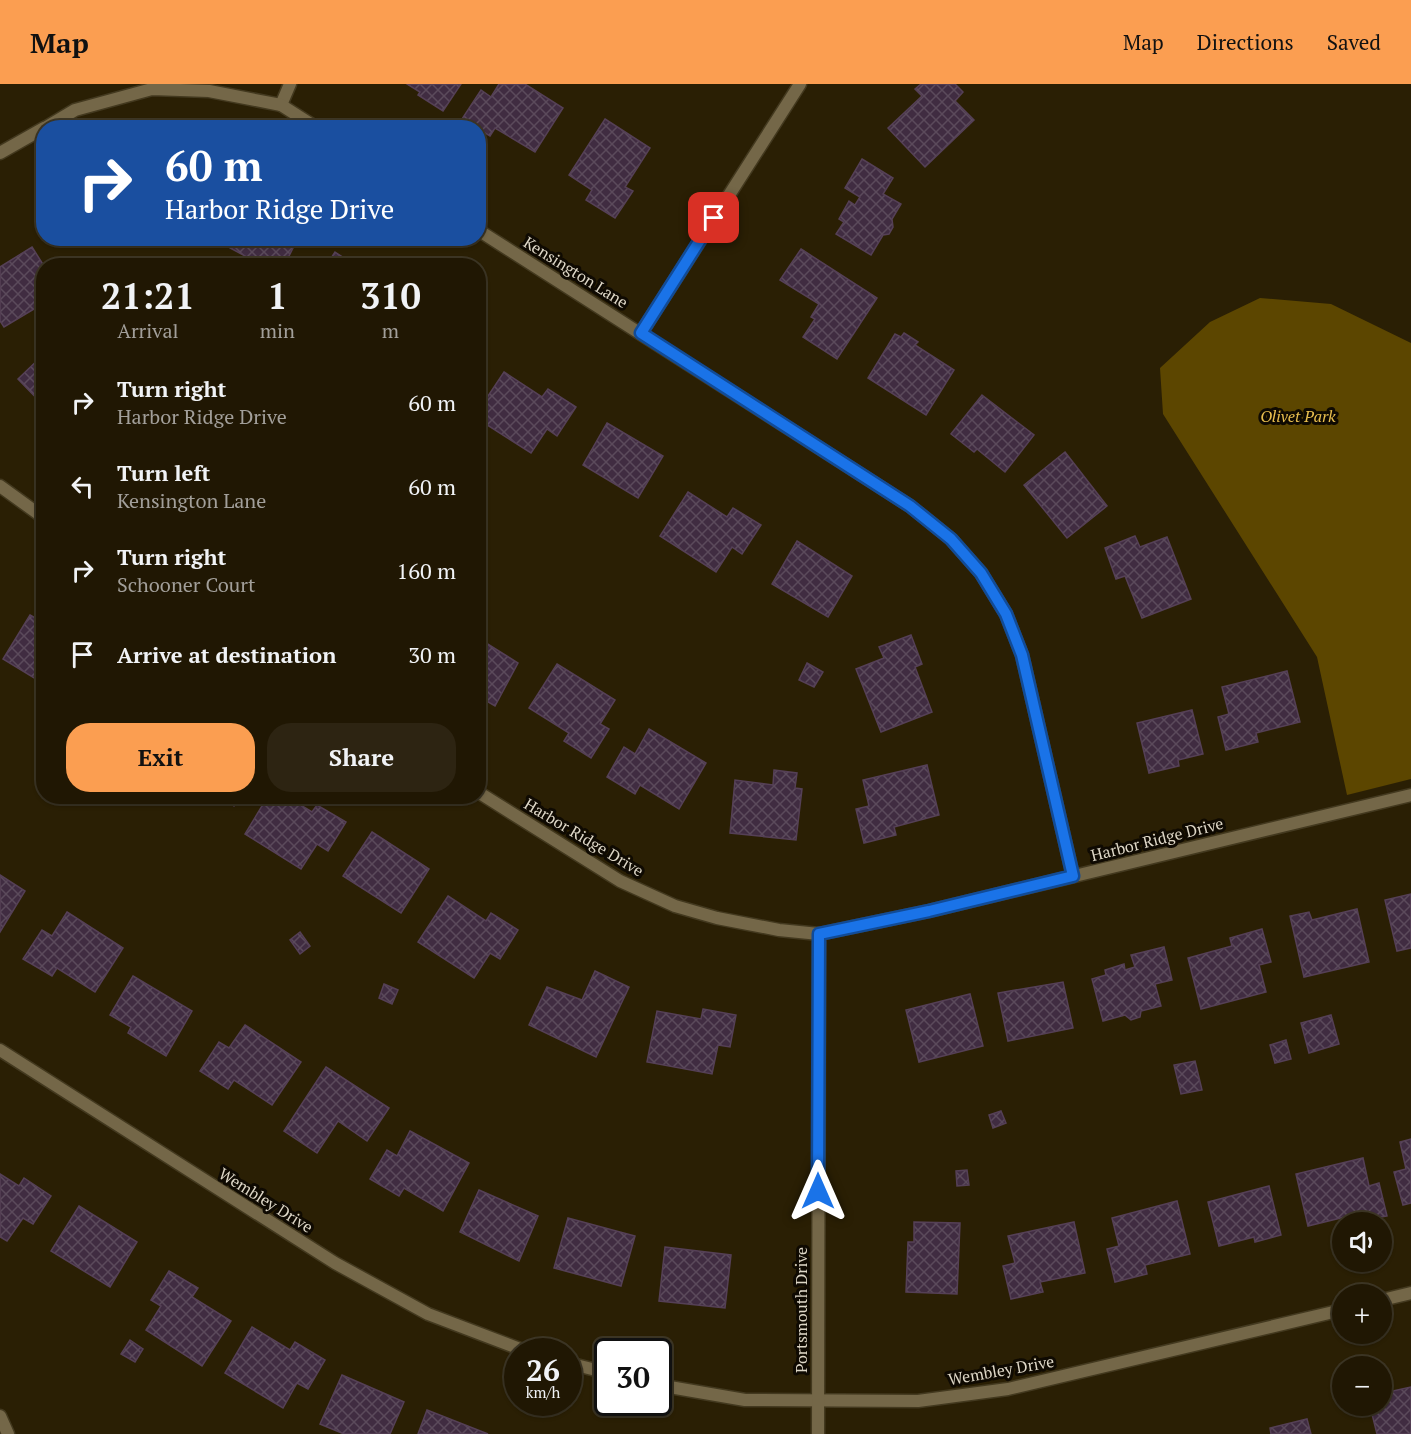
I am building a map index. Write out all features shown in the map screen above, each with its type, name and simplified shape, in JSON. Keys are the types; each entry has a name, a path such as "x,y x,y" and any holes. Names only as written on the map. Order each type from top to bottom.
{"street":[{"path":"281,105 290,84"},
{"path":"641,333 800,84"},
{"path":"58,120 75,110 152,89 209,91 281,105 304,120"},
{"path":"0,153 36,133"},
{"name":"Kensington Lane","path":"486,235 910,506 951,539 981,573 1006,614 1022,655 1073,876"},
{"path":"0,486 36,512"},
{"name":"Harbor Ridge Drive","path":"486,797 620,881 675,906 717,918 768,928 819,934 929,911 1411,795"},
{"name":"Portsmouth Drive","path":"818,1434 819,934"},
{"name":"Wembley Drive","path":"0,1050 336,1263 428,1314 504,1343"},
{"path":"1392,1298 1411,1293"},
{"name":"Wembley Drive","path":"672,1387 746,1400 918,1401 1008,1389 1332,1312"},
{"path":"0,1416 8,1434"}],"green space":[{"name":"Olivet Park","path":"1260,298 1331,304 1411,343 1411,779 1347,795 1317,657 1163,414 1160,368 1210,322"}],"building":[{"path":"407,84 461,84 443,111 418,95 420,92"},
{"path":"499,84 525,84 563,108 535,152 495,128 490,136 486,134 486,120 462,119 481,90 491,97"},
{"path":"921,84 955,84 963,92 955,101 974,120 925,167 888,128 922,96 915,89"},
{"path":"605,119 650,148 625,187 633,191 615,218 586,200 592,190 569,175"},
{"path":"862,159 893,178 883,194 901,204 892,219 893,227 889,234 883,235 871,255 836,234 844,222 839,219 849,201 855,205 860,197 845,188"},
{"path":"231,246 294,246 288,258 249,258 230,248"},
{"path":"32,247 39,258 36,258 36,308 4,327 0,321 0,267"},
{"path":"801,249 877,298 837,359 803,337 815,319 811,317 819,304 780,280"},
{"path":"335,252 344,258 331,258"},
{"path":"904,333 918,342 915,345 954,370 926,415 868,378 895,334 901,337"},
{"path":"36,362 36,398 18,379"},
{"path":"504,372 542,397 548,389 576,407 557,436 547,429 531,453 486,424 486,399"},
{"path":"982,395 1034,435 1005,472 977,449 974,452 951,434"},
{"path":"607,423 663,456 638,498 583,465"},
{"path":"1065,452 1107,506 1067,538 1024,485"},
{"path":"688,492 727,517 733,508 761,525 742,554 732,547 716,572 660,536"},
{"path":"1135,536 1140,547 1167,537 1191,599 1142,618 1125,576 1116,579 1105,548"},
{"path":"797,541 852,576 828,617 772,584"},
{"path":"30,615 36,618 36,679 3,659"},
{"path":"911,635 922,664 915,667 932,712 881,732 856,669 884,658 879,647"},
{"path":"486,643 518,663 495,706 486,701"},
{"path":"807,663 823,672 814,687 799,680"},
{"path":"557,664 615,700 600,724 609,729 591,758 564,741 569,733 529,708"},
{"path":"1287,671 1300,722 1256,733 1258,742 1226,750 1218,717 1229,714 1222,687"},
{"path":"1192,710 1203,754 1178,760 1179,766 1149,773 1137,723"},
{"path":"649,729 706,763 679,809 640,785 635,794 607,777 624,747 635,754"},
{"path":"927,765 939,815 894,827 896,835 864,843 856,809 869,806 863,780"},
{"path":"774,770 797,773 795,788 802,789 796,840 730,833 735,780 773,785"},
{"path":"263,804 299,804 312,812 317,805 346,822 328,851 317,844 301,869 245,834"},
{"path":"372,832 429,869 401,913 343,876"},
{"path":"0,875 25,891 0,932"},
{"path":"1411,894 1411,948 1397,951 1385,900"},
{"path":"448,896 486,921 491,913 518,930 500,959 490,953 474,978 418,942"},
{"path":"1357,909 1369,962 1304,977 1290,916 1309,912 1312,920"},
{"path":"67,912 123,948 95,992 57,968 52,976 23,959 42,930 52,936"},
{"path":"1262,929 1271,962 1259,965 1266,992 1201,1009 1188,958 1232,946 1230,938"},
{"path":"300,932 310,946 300,954 290,940"},
{"path":"1164,947 1172,980 1155,984 1161,1006 1141,1011 1140,1017 1131,1020 1125,1015 1103,1021 1092,979 1106,975 1105,970 1124,964 1125,970 1135,967 1131,955"},
{"path":"595,971 629,987 596,1057 529,1025 547,987 582,1000"},
{"path":"133,976 192,1011 166,1056 128,1033 131,1027 110,1015"},
{"path":"1063,982 1073,1028 1008,1041 998,993"},
{"path":"384,984 398,990 392,1004 379,998"},
{"path":"970,994 983,1046 919,1062 906,1010"},
{"path":"703,1009 736,1015 730,1047 718,1045 712,1074 647,1062 657,1011 701,1019"},
{"path":"1331,1015 1339,1044 1309,1053 1301,1023"},
{"path":"245,1025 301,1062 272,1105 234,1080 228,1089 200,1071 219,1042 229,1048"},
{"path":"1286,1040 1291,1059 1275,1063 1270,1045"},
{"path":"1195,1061 1202,1090 1181,1094 1174,1065"},
{"path":"326,1067 389,1108 367,1141 338,1121 317,1153 284,1131"},
{"path":"1001,1111 1006,1123 993,1128 989,1115"},
{"path":"410,1131 469,1163 443,1211 404,1188 399,1196 370,1179 387,1150 397,1156"},
{"path":"1411,1139 1411,1203 1403,1205 1394,1172 1406,1169 1400,1142"},
{"path":"1363,1158 1369,1186 1379,1183 1386,1212 1332,1212 1332,1220 1308,1226 1296,1174"},
{"path":"967,1170 969,1185 957,1186 956,1171"},
{"path":"0,1174 19,1186 24,1178 51,1196 33,1224 23,1218 7,1241 0,1237"},
{"path":"1269,1186 1281,1235 1255,1242 1254,1237 1219,1246 1208,1202"},
{"path":"479,1190 538,1216 519,1261 460,1232"},
{"path":"1177,1201 1190,1254 1145,1265 1147,1274 1115,1282 1107,1249 1119,1246 1112,1218"},
{"path":"79,1206 137,1242 110,1287 51,1251"},
{"path":"568,1218 635,1236 621,1286 554,1268"},
{"path":"914,1222 960,1223 957,1294 906,1292 908,1242 914,1242"},
{"path":"1074,1222 1085,1273 1040,1282 1043,1292 1011,1299 1003,1266 1015,1263 1008,1236"},
{"path":"665,1247 731,1255 725,1308 659,1301"},
{"path":"169,1271 198,1288 192,1297 231,1321 202,1366 146,1330 161,1306 151,1300"},
{"path":"252,1327 290,1350 295,1342 325,1360 308,1389 297,1383 283,1408 225,1373"},
{"path":"130,1340 143,1349 135,1362 121,1354"},
{"path":"342,1375 404,1402 390,1434 344,1434 320,1424"},
{"path":"1411,1387 1411,1434 1377,1434 1372,1416 1392,1416 1392,1391"},
{"path":"427,1410 488,1434 418,1434"},
{"path":"1307,1419 1311,1434 1271,1434 1270,1428"}],"route":[{"path":"714,218 641,333 910,506 951,539 981,573 1006,614 1022,655 1073,876 929,911 819,934 818,1191"}]}
